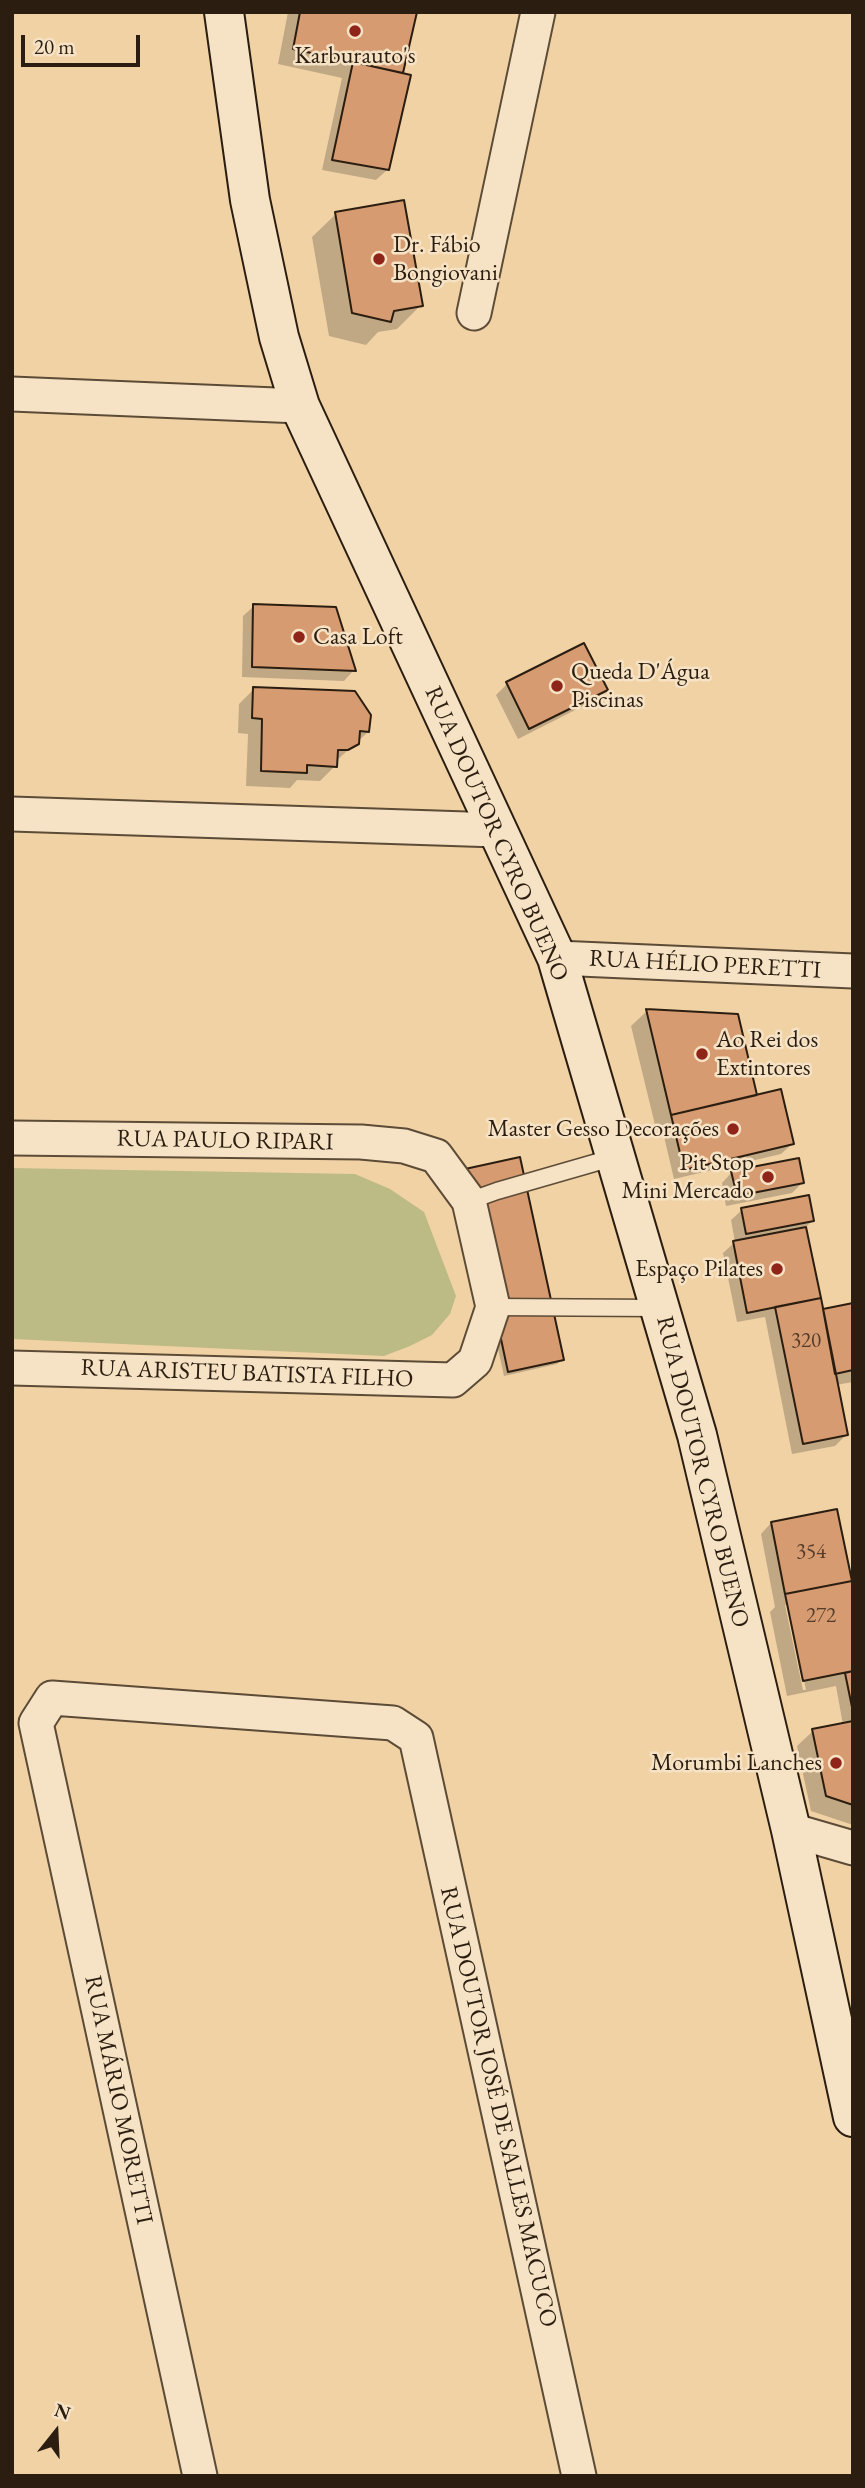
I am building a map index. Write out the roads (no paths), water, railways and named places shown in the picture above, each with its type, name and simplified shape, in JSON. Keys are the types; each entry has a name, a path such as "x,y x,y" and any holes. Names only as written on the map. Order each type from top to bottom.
{"street":[{"name":"RUA DOUTOR CYRO BUENO","path":"224,12 250,200 279,337 300,406 557,958 697,1434 791,1830 853,2117"},
{"path":"474,313 538,12"},
{"path":"12,394 300,406"},
{"path":"12,814 497,830"},
{"name":"RUA HÉLIO PERETTI","path":"557,958 853,971"},
{"name":"RUA PAULO RIPARI","path":"12,1139 361,1142 404,1146 436,1156 469,1201"},
{"path":"469,1201 493,1307"},
{"name":"RUA ARISTEU BATISTA FILHO","path":"12,1368 453,1380 475,1361 493,1307"},
{"name":"RUA DOUTOR JOSÉ DE SALLES MACUCO","path":"36,1723 52,1698 393,1723 416,1738 579,2476"},
{"name":"RUA MÁRIO MORETTI","path":"36,1723 200,2476"},
{"path":"791,1830 853,1849"}],"lane":[{"path":"469,1201 615,1157"},
{"path":"493,1307 660,1308"}],"place":[{"name":"Karburauto's","path":"355,31"},
{"name":"Dr. Fábio Bongiovani","path":"379,259"},
{"name":"Casa Loft","path":"299,637"},
{"name":"Queda D'Água Piscinas","path":"557,686"},
{"name":"Ao Rei dos Extintores","path":"702,1054"},
{"name":"Master Gesso Decorações","path":"733,1129"},
{"name":"Pit Stop Mini Mercado","path":"768,1177"},
{"name":"Espaço Pilates","path":"777,1269"},
{"name":"Morumbi Lanches","path":"836,1763"}]}
